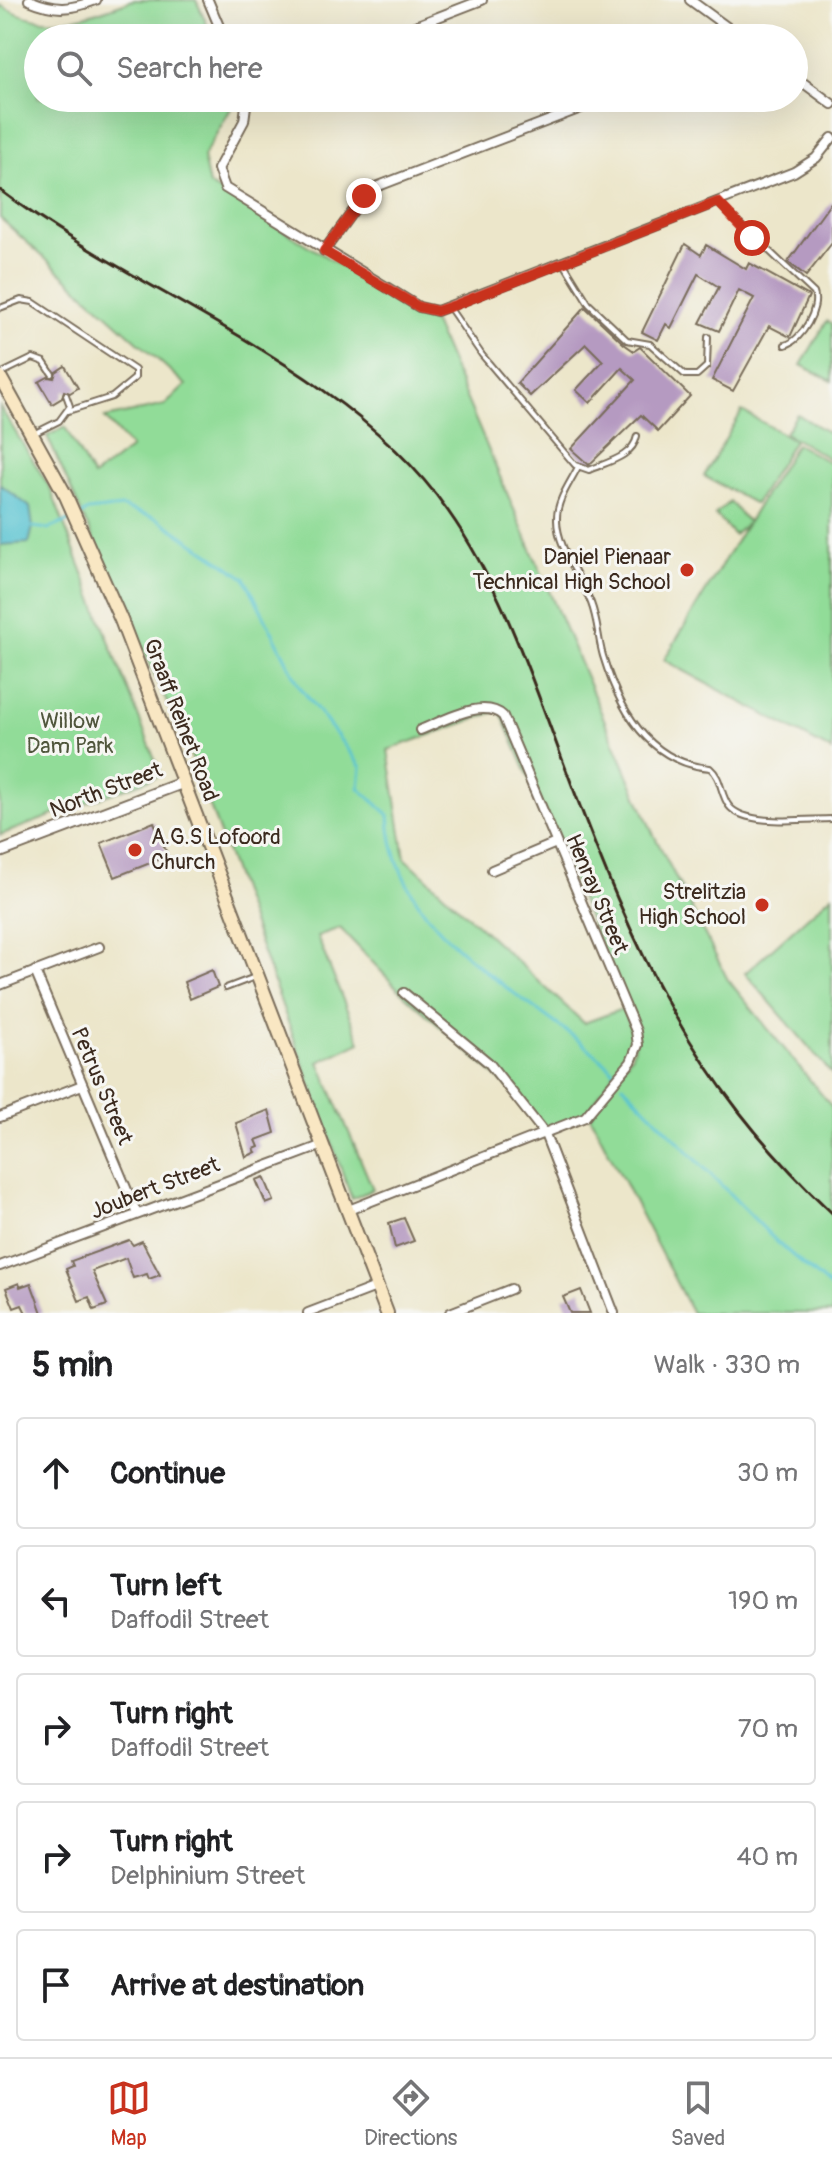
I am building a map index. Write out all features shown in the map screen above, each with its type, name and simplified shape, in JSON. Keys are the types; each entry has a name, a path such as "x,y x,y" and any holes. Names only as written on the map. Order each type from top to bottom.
{"main road":[{"name":"Graaff Reinet Road","path":"0,375 74,512 121,620 387,1313"}],"street":[{"path":"29,0 57,10 70,10 96,0"},
{"path":"208,0 218,24"},
{"path":"420,24 482,0"},
{"path":"690,0 721,23"},
{"path":"808,86 832,104"},
{"path":"245,112 244,121 218,169 222,184 324,251 419,307 437,311 807,165 832,138"},
{"path":"324,251 364,196 376,187 571,112"},
{"name":"Henray Street","path":"420,730 483,709 496,709 502,714 636,1031 638,1045 631,1062 591,1112 545,1134"},
{"name":"North Street","path":"0,852 182,783"},
{"path":"492,870 556,843"},
{"path":"0,985 99,947"},
{"name":"Petrus Street","path":"35,971 137,1214"},
{"path":"404,993 489,1063 545,1134 614,1313"},
{"path":"0,1117 82,1085"},
{"path":"346,1211 545,1134"},
{"name":"Joubert Street","path":"0,1266 323,1145"},
{"path":"308,1313 376,1287"},
{"path":"450,1313 511,1289"}],"lane":[{"path":"718,202 816,297 801,333 793,343 785,345"},
{"path":"563,262 589,304 627,340 650,344 685,375 697,375 707,366 708,337"},
{"path":"0,308 21,300 33,302 135,370 135,378 112,397 68,411"},
{"path":"449,307 482,355 578,467 589,470 626,453 634,447 637,436"},
{"path":"0,375 33,358 44,362 52,374"},
{"path":"32,435 59,421 68,411 70,406 66,395"},
{"path":"578,467 561,500 557,522 592,604 601,635 602,654 634,727 669,756 690,766 710,768 719,778 730,807 744,817 832,819"},
{"path":"226,988 258,976"}],"green space":[{"path":"133,0 196,0 207,24 24,24 24,112 229,112 203,157 209,185 434,323 652,831 728,980 832,1107 832,1313 692,1313 590,1116 632,1054 637,1031 500,710 388,750 405,858 584,1023 622,1009 632,1031 628,1052 587,1113 545,1129 516,1094 400,991 340,928 317,936 360,1042 319,1062 373,1189 352,1199 195,765 47,436 65,427 93,477 131,448 105,418 165,405 186,385 0,218 0,5 35,19 51,21 82,17"},
{"path":"827,321 832,324 832,381 801,365"},
{"name":"Willow Dam Park","path":"0,407 50,488 161,775 0,835"},
{"path":"742,411 794,440 755,504 704,476"},
{"path":"797,414 832,435 830,459 785,433"},
{"path":"796,444 832,464 832,751 664,660 747,523 734,535 715,514 730,502 748,522"},
{"path":"832,895 832,1074 745,973"}],"water":[{"path":"0,484 30,507 33,527 29,543 0,545"}],"building":[{"path":"832,201 832,243 806,276 788,262"},
{"path":"685,244 701,255 706,245 746,269 749,263 809,296 790,337 769,326 733,391 712,380 754,298 739,290 719,331 700,323 719,287 698,274 671,328 666,324 658,340 642,332"},
{"path":"585,307 624,344 634,351 640,347 690,396 658,431 641,415 589,465 571,449 635,380 622,368 590,403 576,390 603,361 586,344 530,396 517,383"},
{"path":"65,366 78,388 70,393 64,391 62,398 52,404 39,382 48,377 54,378 56,372"},
{"name":"A.G.S Lofoord Church","path":"154,822 168,856 115,877 101,843"},
{"path":"212,970 218,987 190,999 184,982"},
{"path":"269,1110 275,1133 256,1140 259,1147 246,1157 236,1123"},
{"path":"264,1177 274,1201 266,1204 256,1180"},
{"path":"404,1218 414,1241 395,1248 389,1223"},
{"path":"129,1240 133,1245 142,1241 160,1275 149,1279 147,1274 133,1278 126,1258 92,1271 107,1305 94,1310 89,1297 79,1301 66,1269 73,1266 71,1261"},
{"path":"19,1283 20,1287 31,1283 42,1313 26,1313 22,1305 14,1308 6,1288"},
{"path":"581,1290 590,1313 570,1313 563,1297"}],"waterway":[{"path":"78,517 88,511 122,507 158,519 245,578 300,687 361,767 359,788 389,815 397,859 415,898 442,932 475,963 583,1044 615,1072"},
{"path":"33,527 48,529 71,520"},
{"path":"623,1085 778,1243 832,1289"}],"railway":[{"path":"0,190 55,228 299,373 355,414 405,460 448,511 468,541 501,605 617,898 671,1009 703,1062 740,1112 782,1163 832,1213"}],"place":[{"name":"Daniel Pienaar Technical High School","path":"687,570"},
{"name":"A.G.S Lofoord Church","path":"135,850"},
{"name":"Strelitzia High School","path":"762,905"}],"route":[{"path":"364,196 324,251 427,310 437,311 455,305 718,202 752,238"}]}
